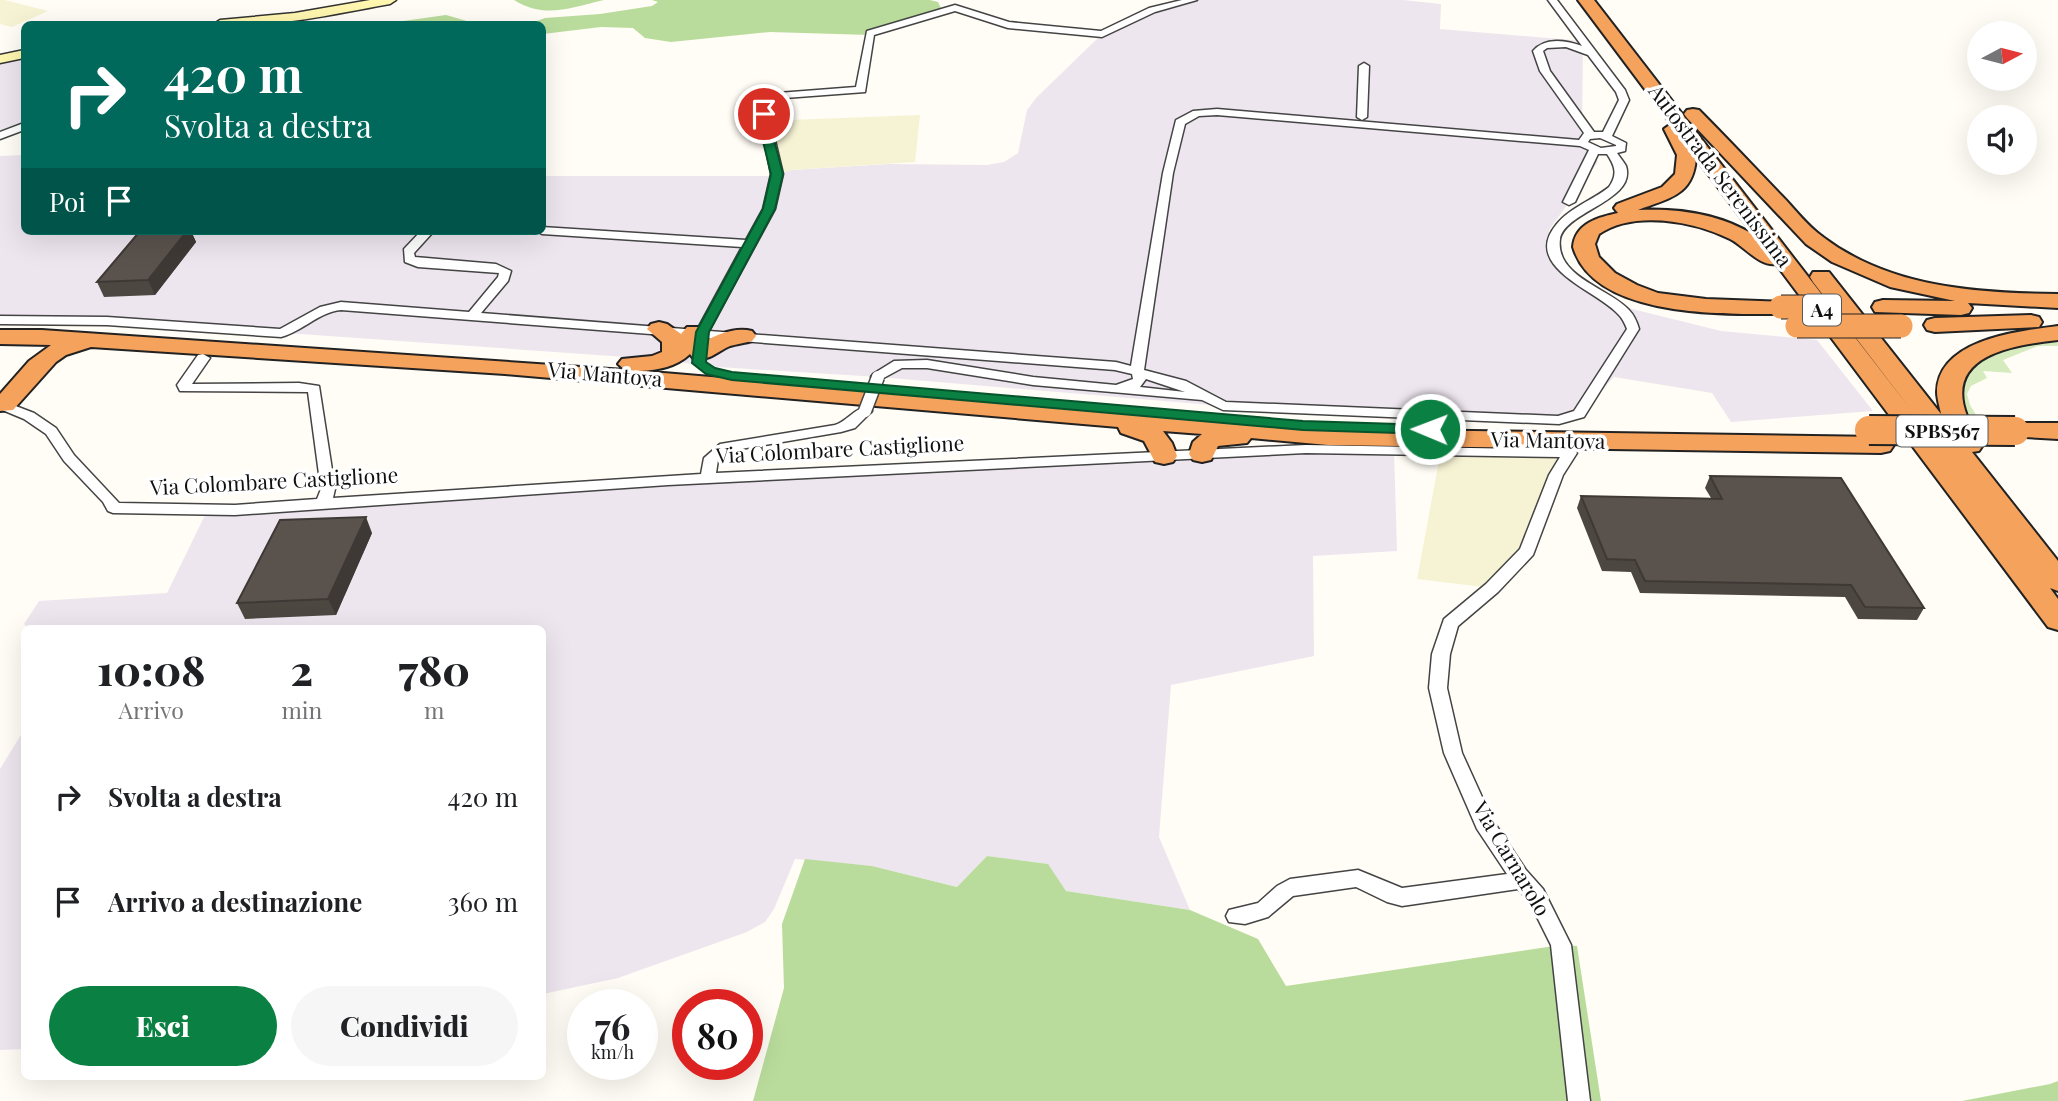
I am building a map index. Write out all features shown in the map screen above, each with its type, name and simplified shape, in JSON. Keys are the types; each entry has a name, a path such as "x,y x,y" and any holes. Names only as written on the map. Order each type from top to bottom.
{"highway":[{"name":"Autostrada Serenissima","path":"1586,0 2058,620"},
{"name":"Autostrada Serenissima","path":"1603,0 2051,572"},
{"path":"1637,66 1681,142 1687,155 1688,167 1679,184 1669,191 1582,223 1573,235 1572,250 1580,267 1599,282 1632,299 1685,317 1749,325 1901,326 2058,321"},
{"path":"1693,114 1813,240 1834,254 1877,274 1950,294 2058,301"},
{"path":"1841,335 1766,254 1741,236 1724,229 1674,216 1643,215 1596,226 1585,238 1584,252 1596,268 1613,282 1657,300 1684,304 1781,307 1882,307 2058,310"},
{"name":"Via Mantova","path":"0,328 85,330 597,365 1329,427 1875,438"},
{"path":"659,329 674,340 674,356"},
{"path":"2051,572 1956,424 1948,398 1950,382 1957,369 1979,350 2018,338 2058,333"},
{"path":"597,365 650,365 674,356 699,339 722,341 744,336"},
{"name":"Via Mantova","path":"0,337 492,366 1328,437 1875,438"},
{"path":"699,339 702,366 732,376"},
{"path":"0,342 45,345 48,348 46,358"},
{"path":"2,404 46,358 74,344 116,342"},
{"path":"1048,414 1144,430 1161,441 1164,456"},
{"name":"SPBS567","path":"2021,439 2058,431"},
{"path":"1202,454 1206,442 1213,438 1328,437"},
{"name":"SPBS567","path":"1875,438 2021,439 2058,446"}],"street":[{"path":"252,21 295,17 390,0"},
{"path":"0,320 107,321 281,333 291,330 315,313 336,306 659,329 699,339 769,209 777,174 764,114 782,95 861,90 870,33 955,8 1007,25 1090,35 1102,34 1152,10 1193,0"},
{"path":"1552,0 1621,92 1624,100 1607,136"},
{"path":"1589,52 1559,43 1544,44 1538,51 1545,71 1594,150"},
{"path":"0,59 21,55"},
{"path":"1362,117 1364,66"},
{"path":"1198,113 1190,108 1194,103 1517,130 1527,133 1528,139"},
{"path":"1112,390 1134,385 1140,380 1138,370 1168,173 1180,122 1198,113 1230,113 1528,139 1587,139 1607,136 1618,140 1622,146 1611,152 1594,150"},
{"path":"0,136 21,126"},
{"path":"1569,202 1594,150"},
{"path":"744,336 1096,364 1138,370 1185,387 1223,407 1559,420 1578,414 1633,329 1627,314 1586,288 1566,271 1555,253 1555,236 1563,223 1613,190 1621,167 1619,160 1611,152"},
{"path":"546,230 750,244"},
{"path":"424,235 408,252 409,259 505,271 504,278 473,315"},
{"path":"203,358 185,388 299,387 314,390 328,489 324,503"},
{"path":"708,477 711,458 725,447 850,425 865,411 878,377 899,364 927,363 1033,381 1205,397"},
{"path":"1156,394 1171,393 1185,387"},
{"name":"Via Colombare Castiglione","path":"2,404 29,415 51,431 69,458 110,500 113,508 207,511 708,477 1306,449 1570,453"},
{"name":"Via Carnarolo","path":"1570,453 1556,475 1527,551 1492,588 1450,623 1441,654 1438,688 1453,753 1484,823 1536,895 1561,945 1578,1101"},
{"path":"1236,916 1256,914 1270,906 1281,891 1290,887 1358,878 1402,897 1523,880"}],"shaded area":[{"path":"0,0 48,11 12,27 0,24"},
{"path":"1193,0 1403,0 1441,4 1440,29 1583,41 1582,133 1598,162 1549,230 1548,259 1570,281 1600,301 1721,331 1817,340 1873,411 1731,422 1712,393 1614,377 1579,414 1559,420 1223,406 878,377 702,366 668,360 215,328 0,320 0,156 21,155 21,235 546,235 546,176 768,176 791,170 888,164 987,165 1004,162 1018,153 1027,110 1036,98 1102,34 1152,10"},
{"path":"21,57 21,127 0,136 0,61"},
{"path":"920,115 915,162 791,170 777,174 764,121"},
{"path":"1306,449 1394,450 1397,551 1313,556 1314,656 1171,685 1159,837 1190,910 1066,891 1047,864 987,856 957,887 872,866 795,859 774,909 765,922 747,932 618,978 546,993 546,625 24,624 39,601 167,593 207,511 423,496"},
{"path":"1441,450 1570,453 1527,551 1492,588 1417,579"},
{"path":"21,735 21,1049 0,1050 0,769"}],"green space":[{"path":"514,0 604,0 568,9 547,10 525,6"},
{"path":"652,0 930,0 938,2 943,12 870,35 770,32 671,42 645,38 633,28 601,27 546,34 546,21 537,21 652,6 658,2"},
{"path":"446,15 467,21 403,21"},
{"path":"2058,340 2058,346 2038,346 2003,360 2012,373 1983,371 1987,378 1971,386 1967,394 1981,423 1965,423 1962,400 1965,382 1973,368 1985,358 2001,351"},
{"path":"987,856 1048,864 1066,891 1190,910 1258,939 1286,986 1561,945 1577,946 1601,1101 753,1101 759,1080 763,1080 763,1065 784,988 782,924 805,859 872,866 957,887"},
{"path":"2058,1081 2058,1101 1962,1101 2050,1084"}],"building":[{"path":"137,235 184,235 148,280 97,282"},
{"path":"1710,476 1841,478 1924,608 1865,607 1851,585 1645,581 1635,560 1607,559 1581,496 1722,499"},
{"path":"366,517 328,599 237,603 280,520"}],"route":[{"path":"764,114 777,174 769,209 702,332 699,363 710,371 732,376 1303,426 1430,429"}]}
